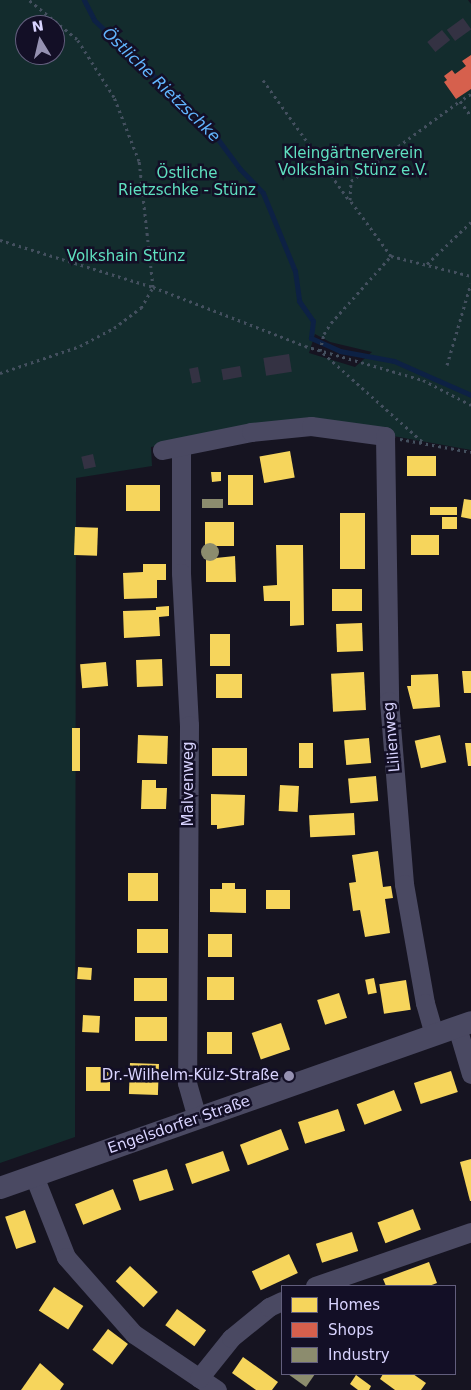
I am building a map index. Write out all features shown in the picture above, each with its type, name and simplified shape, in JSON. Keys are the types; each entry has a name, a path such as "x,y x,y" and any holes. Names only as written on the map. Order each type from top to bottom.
{"street":[{"name":"Malvenweg","path":"197,1119 187,1083 189,735 181,573 172,449 252,432 311,426 385,436"},
{"name":"Lilienweg","path":"385,436 391,729 404,884 425,1003 434,1035"},
{"name":"Engelsdorfer Straße","path":"0,1188 464,1024"},
{"path":"464,1024 471,1074"},
{"path":"34,1176 66,1257 134,1334 217,1390"},
{"path":"318,1285 471,1232"},
{"path":"199,1378 231,1338 269,1307 281,1301"}],"path":[{"path":"0,373 80,346 114,328 141,308 153,287 139,161 114,97 77,39 29,0"},
{"path":"263,80 392,256 471,276"},
{"path":"350,200 351,181 471,94"},
{"path":"460,101 471,116"},
{"path":"427,265 471,222"},
{"path":"0,240 153,287 320,351 423,380 471,405"},
{"path":"320,351 322,339 331,323 392,256"},
{"path":"447,365 471,283"},
{"path":"320,351 424,443"},
{"path":"385,436 471,452"}],"green space":[{"name":"Östliche Rietzschke - Stünz","path":"0,0 468,0 471,4 471,450 304,420 151,447 152,466 76,478 75,1137 0,1163","holes":["315,334 330,342 372,352 355,367 309,353"]}],"building: Homes":[{"path":"290,451 295,478 264,483 259,456"},
{"path":"407,456 436,456 436,476 407,476"},
{"path":"211,472 221,472 221,481 212,482"},
{"path":"228,475 253,475 253,505 228,505"},
{"path":"126,485 160,485 160,511 126,511"},
{"path":"464,499 471,500 471,519 461,517"},
{"path":"430,507 457,507 457,515 430,515"},
{"path":"340,513 365,513 365,569 340,569"},
{"path":"442,517 457,517 457,529 442,529"},
{"path":"205,522 234,522 234,546 205,546"},
{"path":"75,527 98,528 97,556 74,555"},
{"path":"411,535 439,535 439,555 411,555"},
{"path":"276,545 303,545 304,625 290,626 290,601 264,601 263,586 277,585"},
{"path":"235,556 236,582 206,582 206,559"},
{"path":"143,564 166,564 166,580 157,580 157,598 124,599 123,573 143,572"},
{"path":"332,589 362,589 362,611 332,611"},
{"path":"169,606 169,616 159,617 160,636 124,638 123,611 156,610 156,607"},
{"path":"362,623 363,651 337,652 336,624"},
{"path":"210,634 230,634 230,666 210,666"},
{"path":"162,659 163,686 137,687 136,660"},
{"path":"106,662 108,686 82,688 80,664"},
{"path":"462,671 471,671 471,693 464,693"},
{"path":"364,672 366,710 333,712 331,674"},
{"path":"216,674 242,674 242,698 216,698"},
{"path":"438,674 440,707 413,709 407,686 411,686 411,675"},
{"path":"72,728 80,728 80,771 72,771"},
{"path":"138,735 168,736 167,764 137,763"},
{"path":"440,735 446,762 421,768 415,741"},
{"path":"369,738 371,763 346,765 344,740"},
{"path":"299,743 313,743 313,768 299,768"},
{"path":"465,743 471,743 471,766 468,766"},
{"path":"212,748 247,748 247,776 212,776"},
{"path":"376,776 378,801 350,803 348,778"},
{"path":"142,780 156,780 156,788 167,788 166,809 141,809"},
{"path":"280,785 299,786 298,812 279,811"},
{"path":"211,794 245,795 244,825 217,829 217,825 211,825"},
{"path":"354,813 355,835 310,837 309,815"},
{"path":"378,851 383,887 391,886 393,898 385,899 390,933 365,937 360,910 353,911 349,883 356,882 352,855"},
{"path":"128,873 158,873 158,901 128,901"},
{"path":"222,883 235,883 235,889 246,889 246,913 210,912 210,889 222,889"},
{"path":"266,890 290,890 290,909 266,909"},
{"path":"137,929 168,929 168,953 137,953"},
{"path":"208,934 232,934 232,957 208,957"},
{"path":"78,967 92,968 91,980 77,979"},
{"path":"207,977 234,977 234,1000 207,1000"},
{"path":"134,978 167,978 167,1001 134,1001"},
{"path":"374,978 377,993 368,994 365,980"},
{"path":"406,980 411,1010 384,1014 379,984"},
{"path":"339,993 347,1018 325,1025 317,1000"},
{"path":"83,1015 100,1016 99,1033 82,1032"},
{"path":"135,1017 167,1017 167,1041 135,1041"},
{"path":"281,1023 290,1049 261,1060 252,1033"},
{"path":"207,1032 232,1032 232,1054 207,1054"},
{"path":"130,1063 159,1064 158,1095 129,1094"},
{"path":"86,1067 110,1067 110,1091 86,1091"},
{"path":"451,1071 458,1092 421,1104 414,1083"},
{"path":"394,1090 402,1111 365,1125 357,1104"},
{"path":"338,1109 345,1131 305,1144 298,1122"},
{"path":"281,1129 289,1150 248,1165 240,1145"},
{"path":"223,1151 230,1171 192,1184 185,1164"},
{"path":"471,1159 471,1201 470,1201 460,1162"},
{"path":"167,1169 174,1190 140,1201 133,1180"},
{"path":"113,1189 121,1209 83,1225 75,1204"},
{"path":"413,1209 421,1230 385,1243 378,1223"},
{"path":"25,1210 36,1242 16,1249 5,1217"},
{"path":"352,1232 358,1251 322,1263 316,1244"},
{"path":"289,1254 298,1273 261,1290 252,1271"},
{"path":"429,1262 437,1283 432,1285 386,1285 383,1279"},
{"path":"130,1266 158,1292 143,1307 116,1281"},
{"path":"54,1287 83,1306 68,1330 39,1310"},
{"path":"177,1309 206,1330 194,1346 165,1325"},
{"path":"108,1329 128,1344 112,1365 92,1350"},
{"path":"243,1357 278,1382 272,1390 256,1390 232,1373"},
{"path":"40,1363 64,1384 60,1390 21,1390"},
{"path":"356,1375 371,1386 369,1390 358,1390 350,1384"},
{"path":"382,1375 414,1375 426,1383 421,1390 395,1390 380,1379"}],"building: Shops":[{"path":"471,55 471,89 456,99 444,82 447,80 444,76 452,70 455,74 466,66 462,61"}],"building: Industry":[{"path":"202,499 223,499 223,508 202,508"},
{"path":"210,543 216,546 219,552 216,558 210,561 204,558 201,552 204,546"},
{"path":"289,1375 314,1375 306,1387"}],"building: Other":[{"path":"463,18 471,29 455,41 447,30"},
{"path":"442,30 450,40 435,52 427,42"},
{"path":"289,354 292,372 266,376 263,358"},
{"path":"240,366 242,377 223,380 221,369"},
{"path":"198,367 201,382 192,383 189,369"},
{"path":"93,454 96,467 84,469 81,457"}],"waterway":[{"name":"Östliche Rietzschke","path":"84,0 94,20 211,130 240,169 263,193 295,271 299,301 313,321 311,338 340,351 394,361 471,395"}],"place":[{"name":"Dr.-Wilhelm-Külz-Straße","path":"289,1076"}],"park label":[{"name":"Kleingärtnerverein Volkshain Stünz e.V.","path":"353,162"},
{"name":"Volkshain Stünz","path":"126,257"}]}
